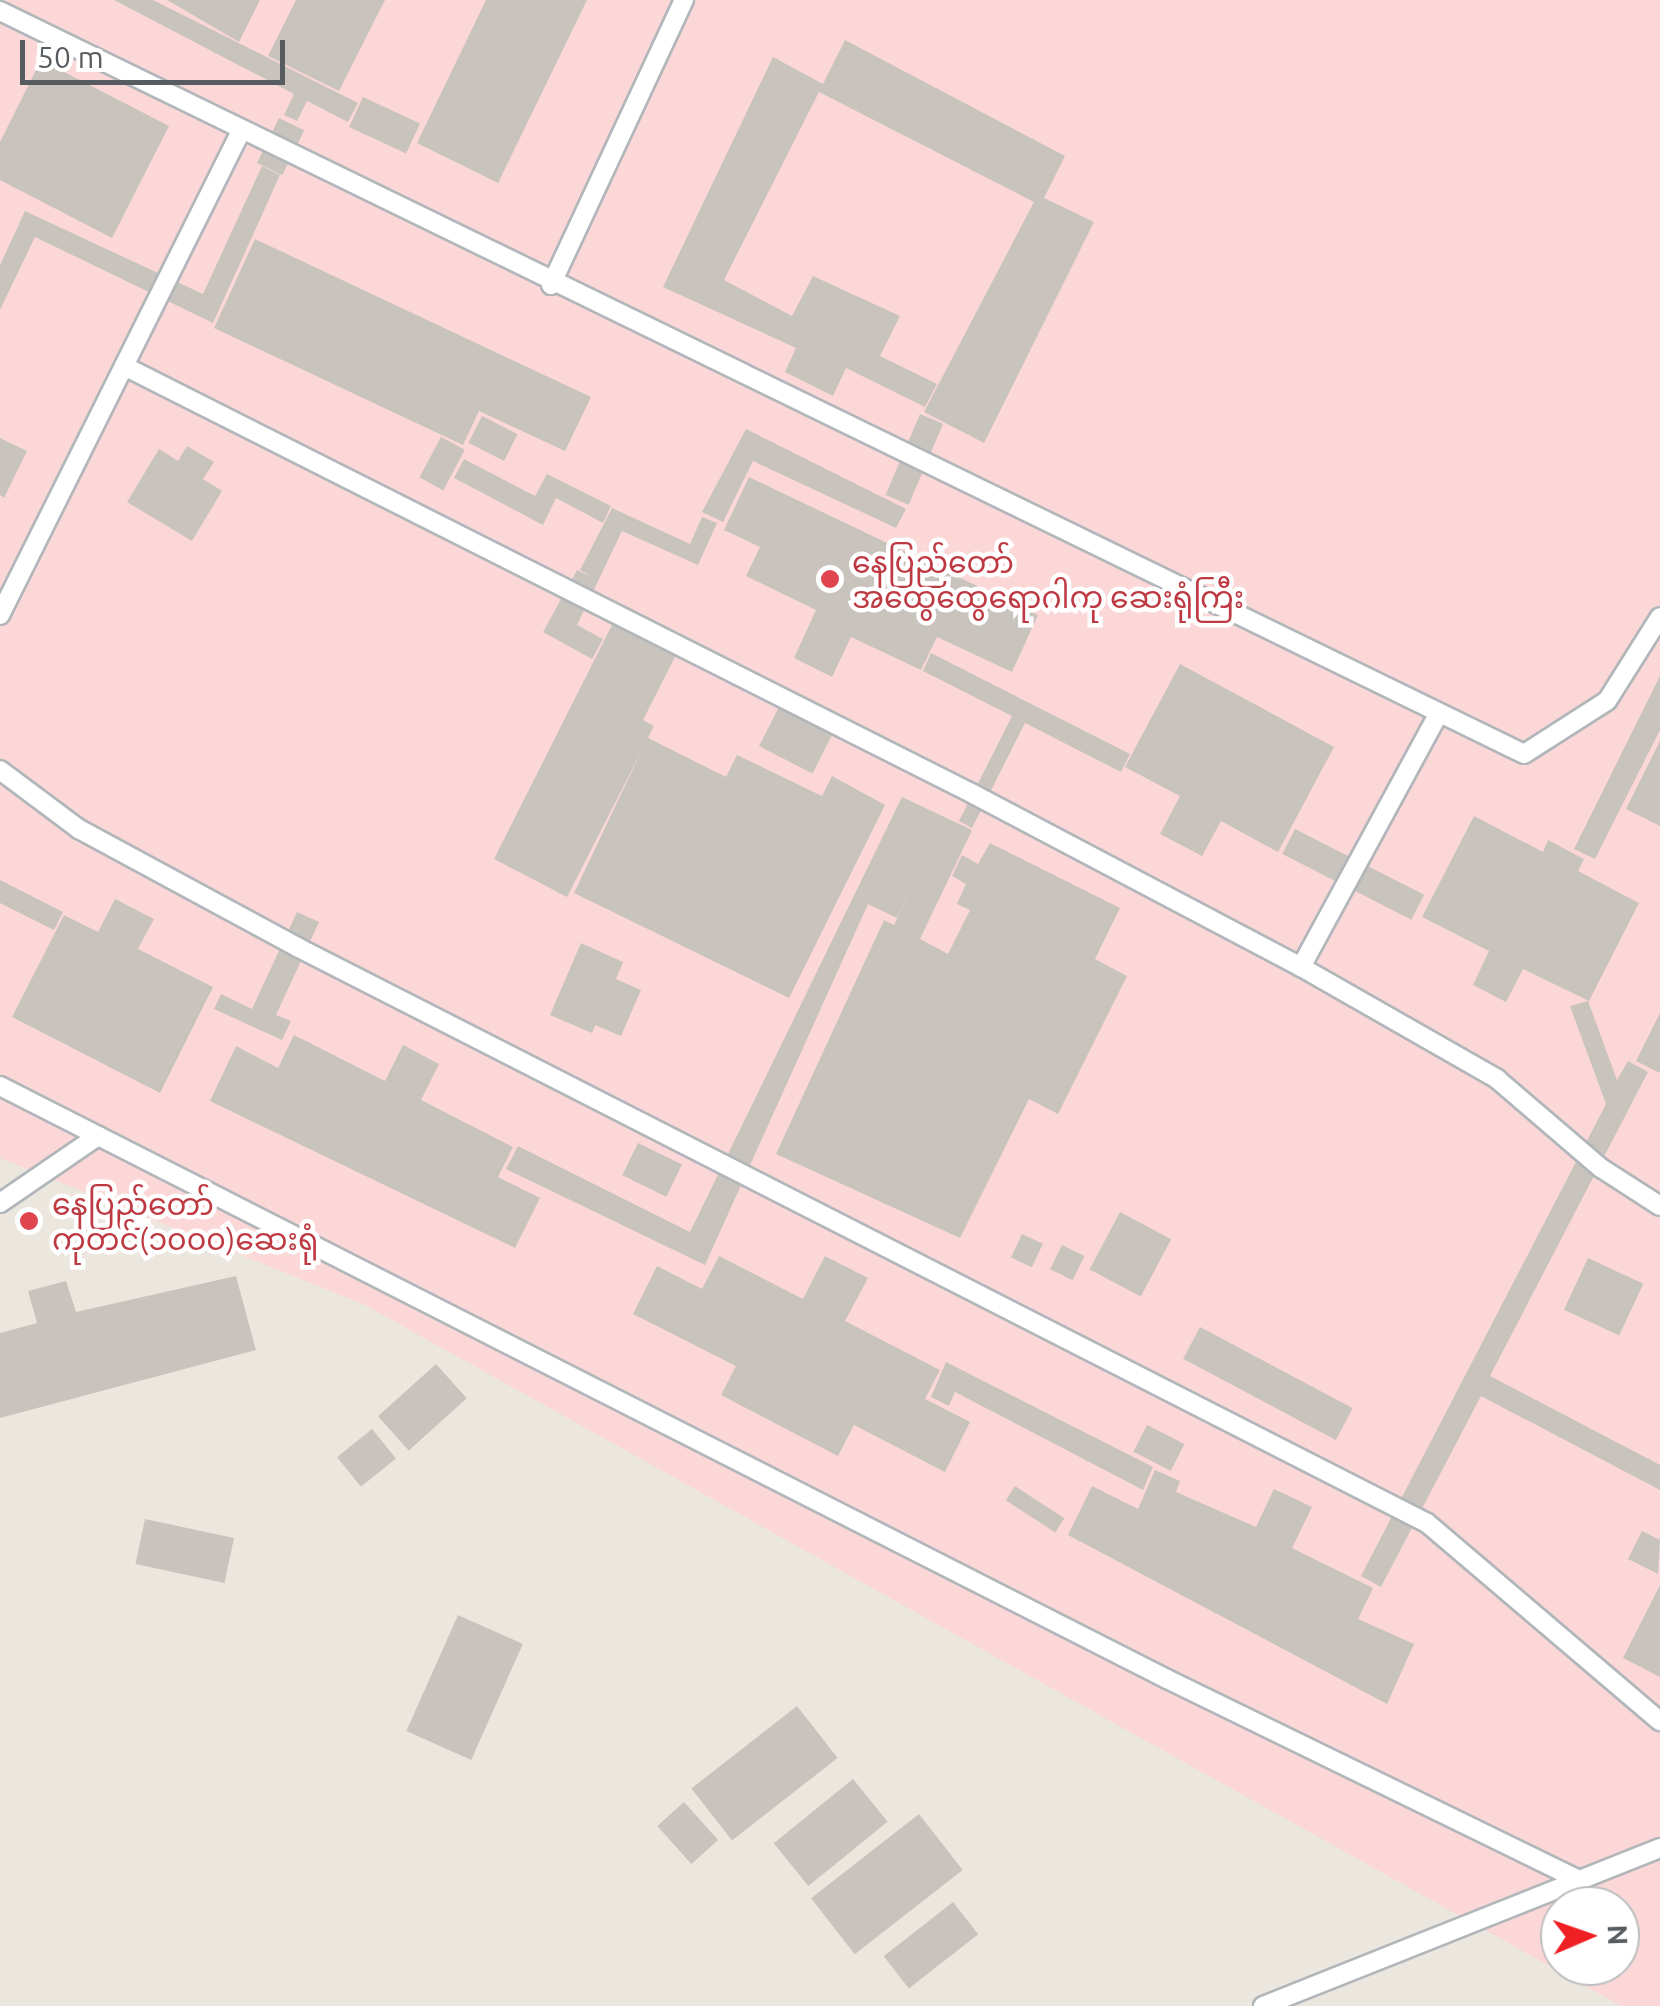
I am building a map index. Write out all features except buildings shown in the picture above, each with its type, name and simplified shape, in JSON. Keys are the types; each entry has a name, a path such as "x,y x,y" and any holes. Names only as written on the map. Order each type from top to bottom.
{"lane":[{"path":"551,284 684,0"},
{"path":"0,11 551,284 1524,754 1607,701 1660,616"},
{"path":"0,614 241,131"},
{"path":"124,366 974,794 1302,967 1497,1079 1601,1168 1660,1206"},
{"path":"1302,967 1438,713"},
{"path":"0,770 80,829 297,946 1428,1524 1660,1721"},
{"path":"0,1086 1580,1881"},
{"path":"0,1203 98,1136"},
{"path":"1263,2006 1660,1848"}],"shaded area":[{"name":"နေပြည်တော် အထွေထွေရောဂါကု ဆေးရုံကြီး","path":"0,0 1660,0 1660,2006 1621,2006 1585,1986 1640,1986 1640,1886 1540,1886 1540,1961 365,1305 0,1158"}],"place":[{"name":"နေပြည်တော် အထွေထွေရောဂါကု ဆေးရုံကြီး","path":"830,579"},
{"name":"နေပြည်တော် ကုတင်(၁၀၀၀)ဆေးရုံ","path":"29,1221"}]}
